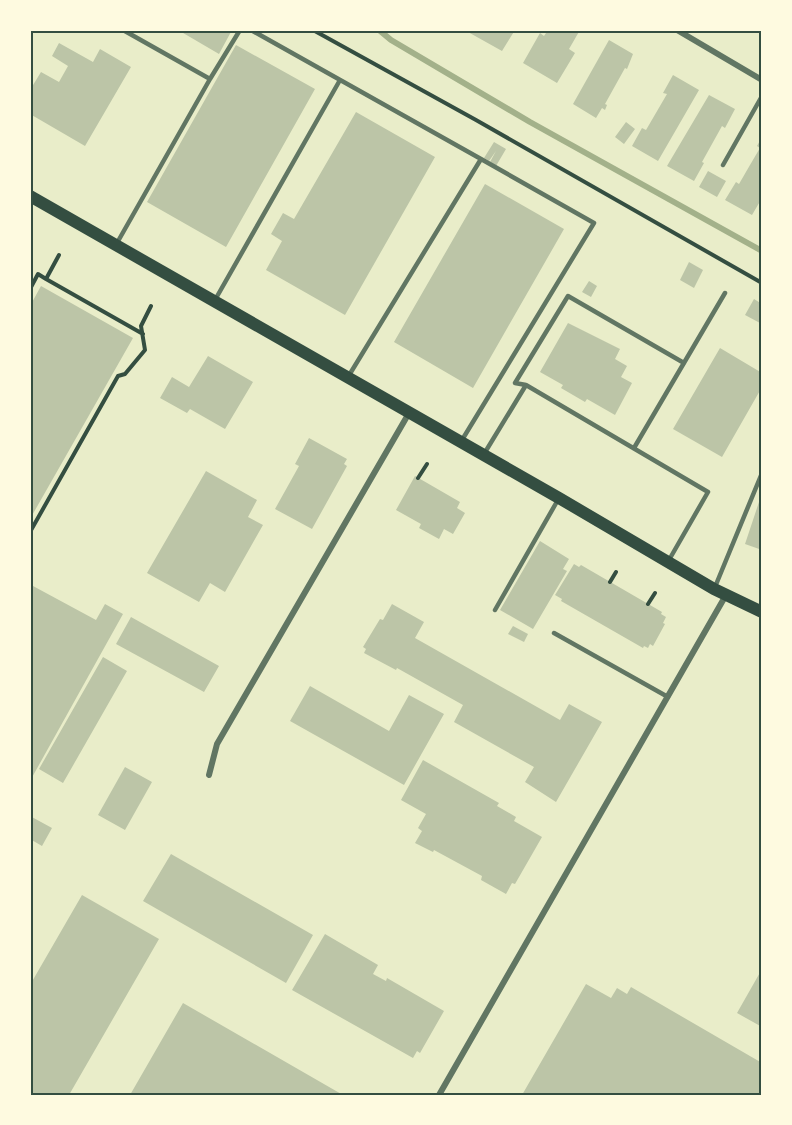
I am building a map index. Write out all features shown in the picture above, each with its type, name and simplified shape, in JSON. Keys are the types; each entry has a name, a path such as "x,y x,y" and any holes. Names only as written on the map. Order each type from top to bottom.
{"main road":[{"path":"30,196 215,300 714,589 762,612"}],"street":[{"path":"677,30 762,80"},
{"path":"209,775 217,744 409,413"},
{"path":"439,1095 726,595"}],"lane":[{"path":"123,30 210,79"},
{"path":"116,245 240,30"},
{"path":"251,30 594,223 461,442"},
{"path":"215,300 340,80"},
{"path":"723,165 762,96"},
{"path":"348,378 481,159"},
{"path":"634,448 724,293"},
{"path":"668,562 708,492 526,385 515,382 568,296 684,363"},
{"path":"483,455 526,385"},
{"path":"714,589 762,473"},
{"path":"495,610 559,498"},
{"path":"554,633 668,697"}],"path":[{"path":"313,30 762,283"},
{"path":"46,279 59,255"},
{"path":"30,289 38,274 143,334"},
{"path":"30,532 118,376 125,374 145,350 141,326 151,306"},
{"path":"418,478 427,464"},
{"path":"610,582 616,572"},
{"path":"648,604 655,593"}],"building":[{"path":"178,30 232,30 219,54"},
{"path":"469,30 515,30 502,51 468,32"},
{"path":"548,30 580,30 569,49 575,53 557,83 523,63 540,33 544,36"},
{"path":"609,40 633,54 627,69 625,68 605,104 607,105 605,110 602,108 596,118 573,104"},
{"path":"59,43 93,62 100,49 131,67 85,146 30,114 30,90 41,72 59,82 68,66 52,56"},
{"path":"236,45 315,89 226,247 147,202"},
{"path":"673,75 699,90 658,161 632,146 642,128 646,130 667,94 663,93"},
{"path":"709,95 735,109 725,128 722,126 694,181 667,166"},
{"path":"356,112 435,157 345,315 266,270 282,241 271,234 283,213 294,219"},
{"path":"626,122 635,129 624,144 615,137"},
{"path":"762,137 762,198 752,215 725,200 736,182 739,184 760,148 757,146"},
{"path":"494,142 506,149 496,166 490,162 496,151 489,161 484,158"},
{"path":"708,171 726,181 717,197 699,187"},
{"path":"485,184 564,229 473,388 394,342"},
{"path":"689,262 703,270 694,288 680,280"},
{"path":"589,281 597,286 591,297 582,292"},
{"path":"41,286 133,338 30,519 30,306"},
{"path":"754,299 762,304 760,323 745,315"},
{"path":"568,323 620,349 615,359 627,366 621,377 632,383 615,415 587,399 585,402 561,388 563,385 540,372"},
{"path":"720,348 762,373 762,387 722,457 673,429"},
{"path":"208,356 253,382 225,429 190,409 187,413 160,398 172,377 189,387"},
{"path":"309,438 347,459 344,464 347,466 312,529 275,509 299,466 295,464"},
{"path":"206,471 257,500 248,517 263,525 225,592 210,583 199,602 147,573"},
{"path":"415,476 460,502 457,508 465,513 453,534 444,529 439,539 419,528 421,524 396,510"},
{"path":"762,493 762,550 745,544"},
{"path":"540,541 569,559 563,569 567,571 533,629 500,610"},
{"path":"574,564 579,567 581,565 662,612 661,614 666,617 663,623 665,624 653,646 650,644 648,648 644,646 643,648 561,601 562,599 555,595"},
{"path":"33,586 96,620 105,604 123,614 30,781 30,592"},
{"path":"392,604 424,622 415,638 560,720 569,704 602,722 556,802 525,782 534,767 454,722 463,705 397,668 396,670 364,653 366,649 363,647"},
{"path":"131,617 219,666 204,692 116,644"},
{"path":"513,626 528,634 524,642 508,634"},
{"path":"103,657 127,671 63,783 39,769"},
{"path":"310,686 389,731 409,695 444,714 404,785 290,721"},
{"path":"423,760 499,803 497,806 516,817 514,821 542,837 515,884 512,883 506,894 481,880 482,876 434,850 433,852 415,843 422,831 418,828 426,814 401,800"},
{"path":"125,767 152,782 125,830 98,815"},
{"path":"30,816 52,828 42,846 30,839"},
{"path":"171,854 313,935 286,983 143,901"},
{"path":"82,895 159,939 69,1095 30,1095 30,985"},
{"path":"325,934 378,965 373,974 386,981 387,978 444,1011 420,1053 417,1051 413,1058 292,990"},
{"path":"762,969 762,1027 737,1013"},
{"path":"586,984 611,998 617,988 627,994 631,987 762,1063 762,1095 522,1095"},
{"path":"183,1003 343,1095 130,1095"}],"waterway":[{"path":"379,30 391,40 530,122 762,251"}]}
